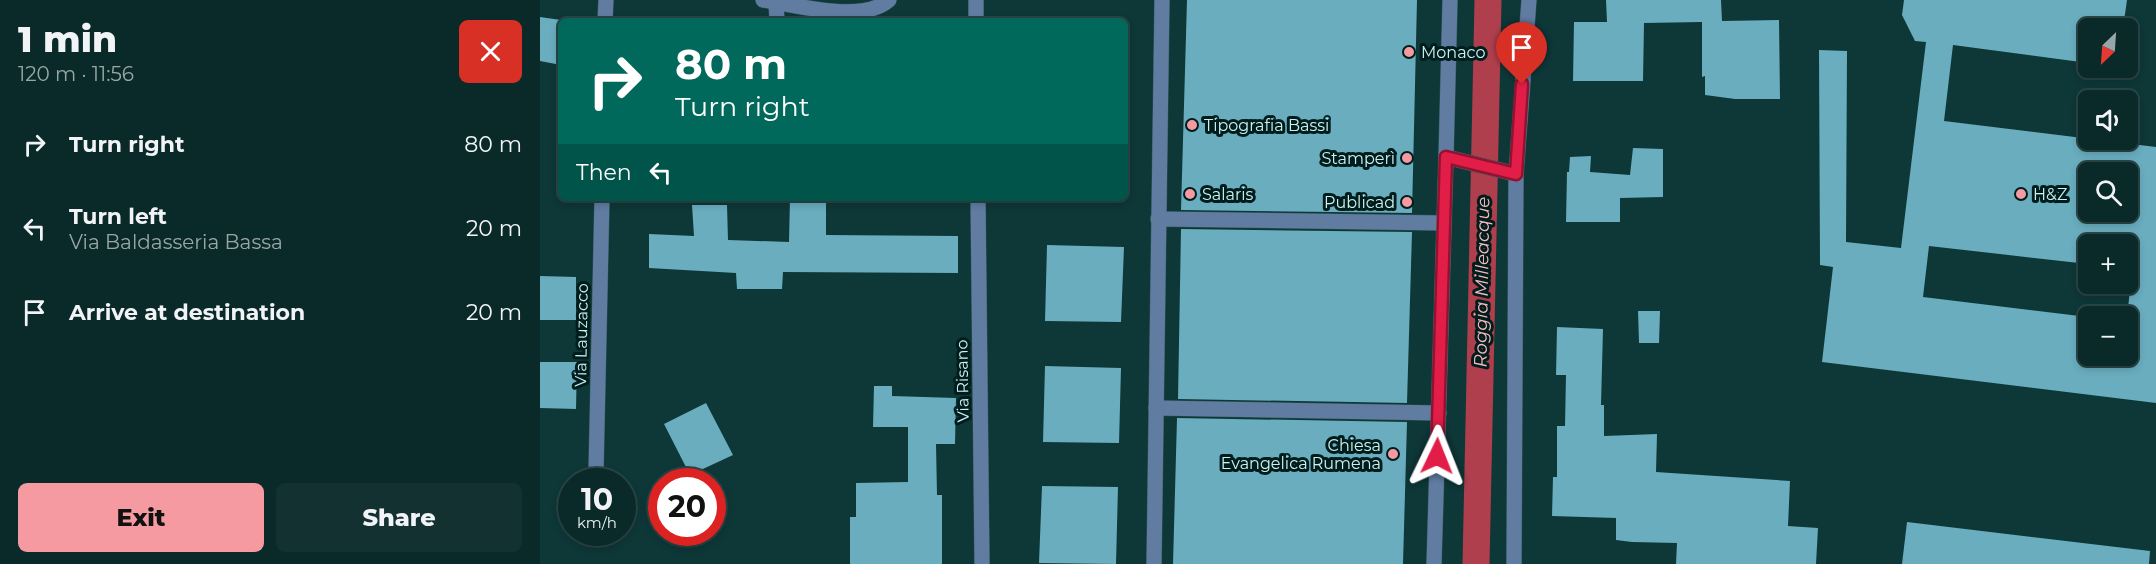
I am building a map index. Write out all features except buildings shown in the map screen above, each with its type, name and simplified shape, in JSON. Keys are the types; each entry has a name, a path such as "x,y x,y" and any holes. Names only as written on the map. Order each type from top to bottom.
{"street":[{"path":"605,18 606,0"},
{"path":"776,18 770,1 862,17 889,0"},
{"path":"976,0 976,18"},
{"path":"1154,564 1162,0"},
{"path":"1434,564 1450,0"},
{"path":"1514,564 1509,173 1529,0"},
{"path":"1446,157 1509,173"},
{"name":"Via Lauzacco","path":"596,468 602,201"},
{"name":"Via Risano","path":"978,201 982,564"},
{"path":"1158,219 1444,223"},
{"path":"1156,408 1438,412"}],"waterway":[{"name":"Roggia Milleacque","path":"1476,564 1488,0"}],"place":[{"name":"Monaco","path":"1409,52"},
{"name":"Tipografia Bassi","path":"1192,125"},
{"name":"Stamperì","path":"1407,158"},
{"name":"Salaris","path":"1190,194"},
{"name":"H&Z","path":"2021,194"},
{"name":"Publicad","path":"1407,202"},
{"name":"Chiesa Evangelica Rumena","path":"1393,454"}],"route":[{"path":"1437,456 1446,157 1516,174 1522,84"}]}
